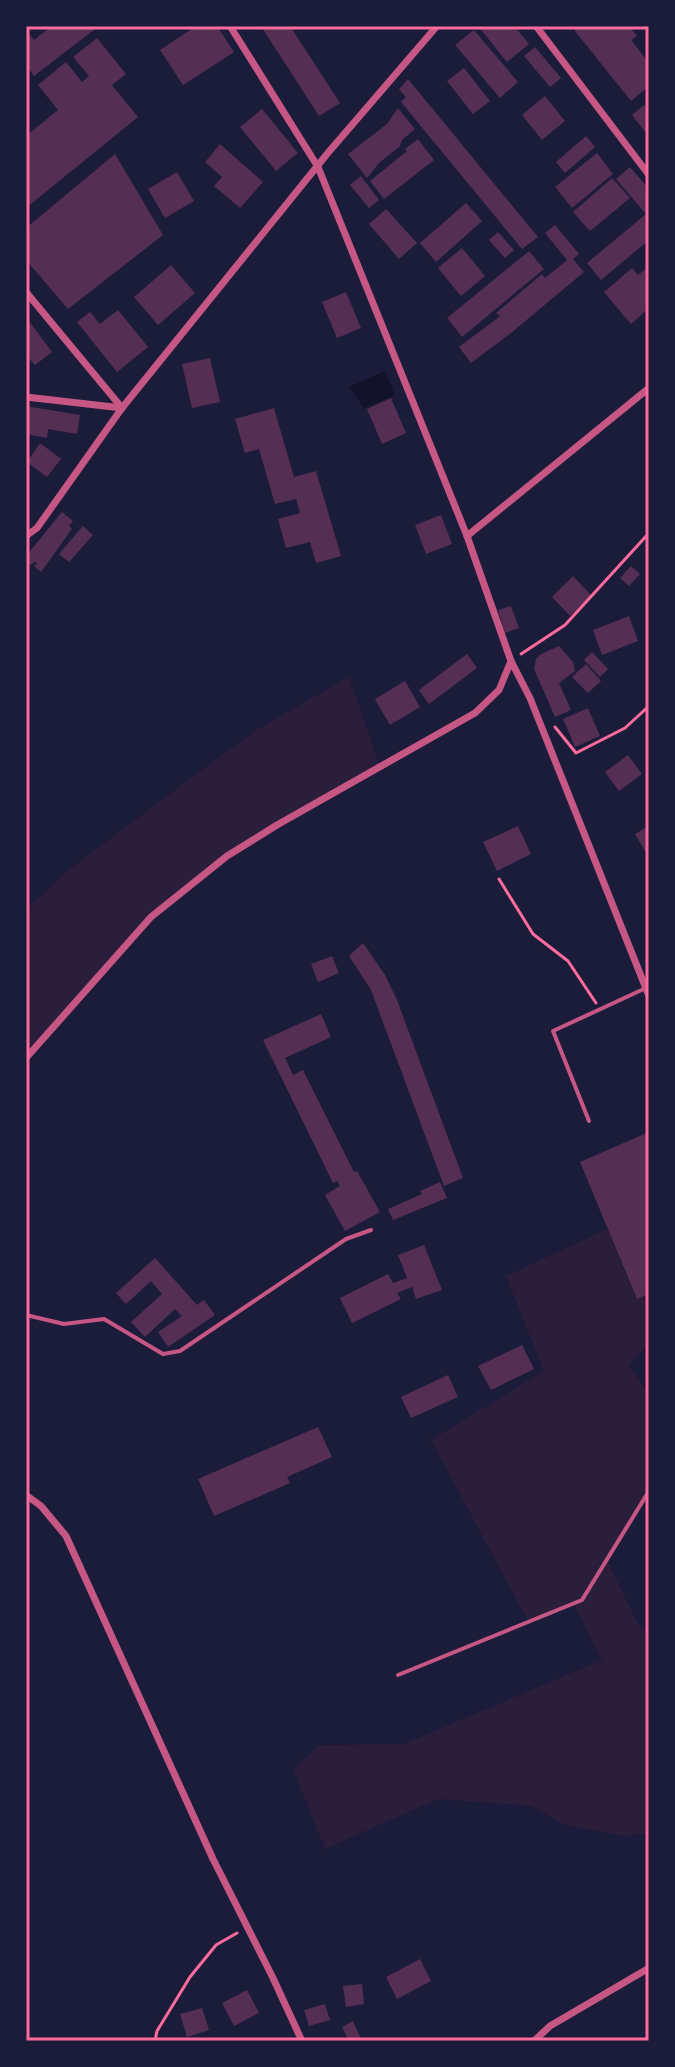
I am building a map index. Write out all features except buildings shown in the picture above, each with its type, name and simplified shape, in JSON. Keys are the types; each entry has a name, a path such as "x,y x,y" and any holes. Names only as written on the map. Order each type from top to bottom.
{"street":[{"path":"230,26 318,167 467,536 511,661 530,698 647,992"},
{"path":"26,536 37,528 122,408 437,26"},
{"path":"536,26 649,175"},
{"path":"26,292 122,408"},
{"path":"467,536 649,388"},
{"path":"26,397 122,408"},
{"path":"26,1058 151,917 227,856 475,713 499,690 511,661"},
{"path":"26,1495 41,1506 66,1536 202,1834 302,2041"},
{"path":"534,2041 550,2026 649,1968"}],"lane":[{"path":"589,1121 553,1031 647,992"},
{"path":"26,1315 64,1324 104,1319 163,1354 180,1351 346,1239 371,1230"},
{"path":"398,1675 582,1600 649,1491"}],"path":[{"path":"511,661 565,625 649,533"},
{"path":"548,720 576,753 625,728 649,706"},
{"path":"499,879 533,934 568,961 600,1009"},
{"path":"155,2041 157,2031 190,1977 216,1945 247,1927"}],"shaded area":[{"path":"385,371 395,395 364,408 349,387"},
{"path":"349,677 380,766 227,856 151,917 26,1058 26,910 66,872 258,729"},
{"path":"607,1229 636,1299 649,1294 649,1345 628,1365 649,1393 649,1491 607,1560 641,1630 649,1627 649,1833 624,1836 568,1826 530,1806 438,1799 325,1849 293,1769 320,1745 404,1744 602,1661 574,1604 529,1623 431,1440 544,1371 506,1276"}]}
